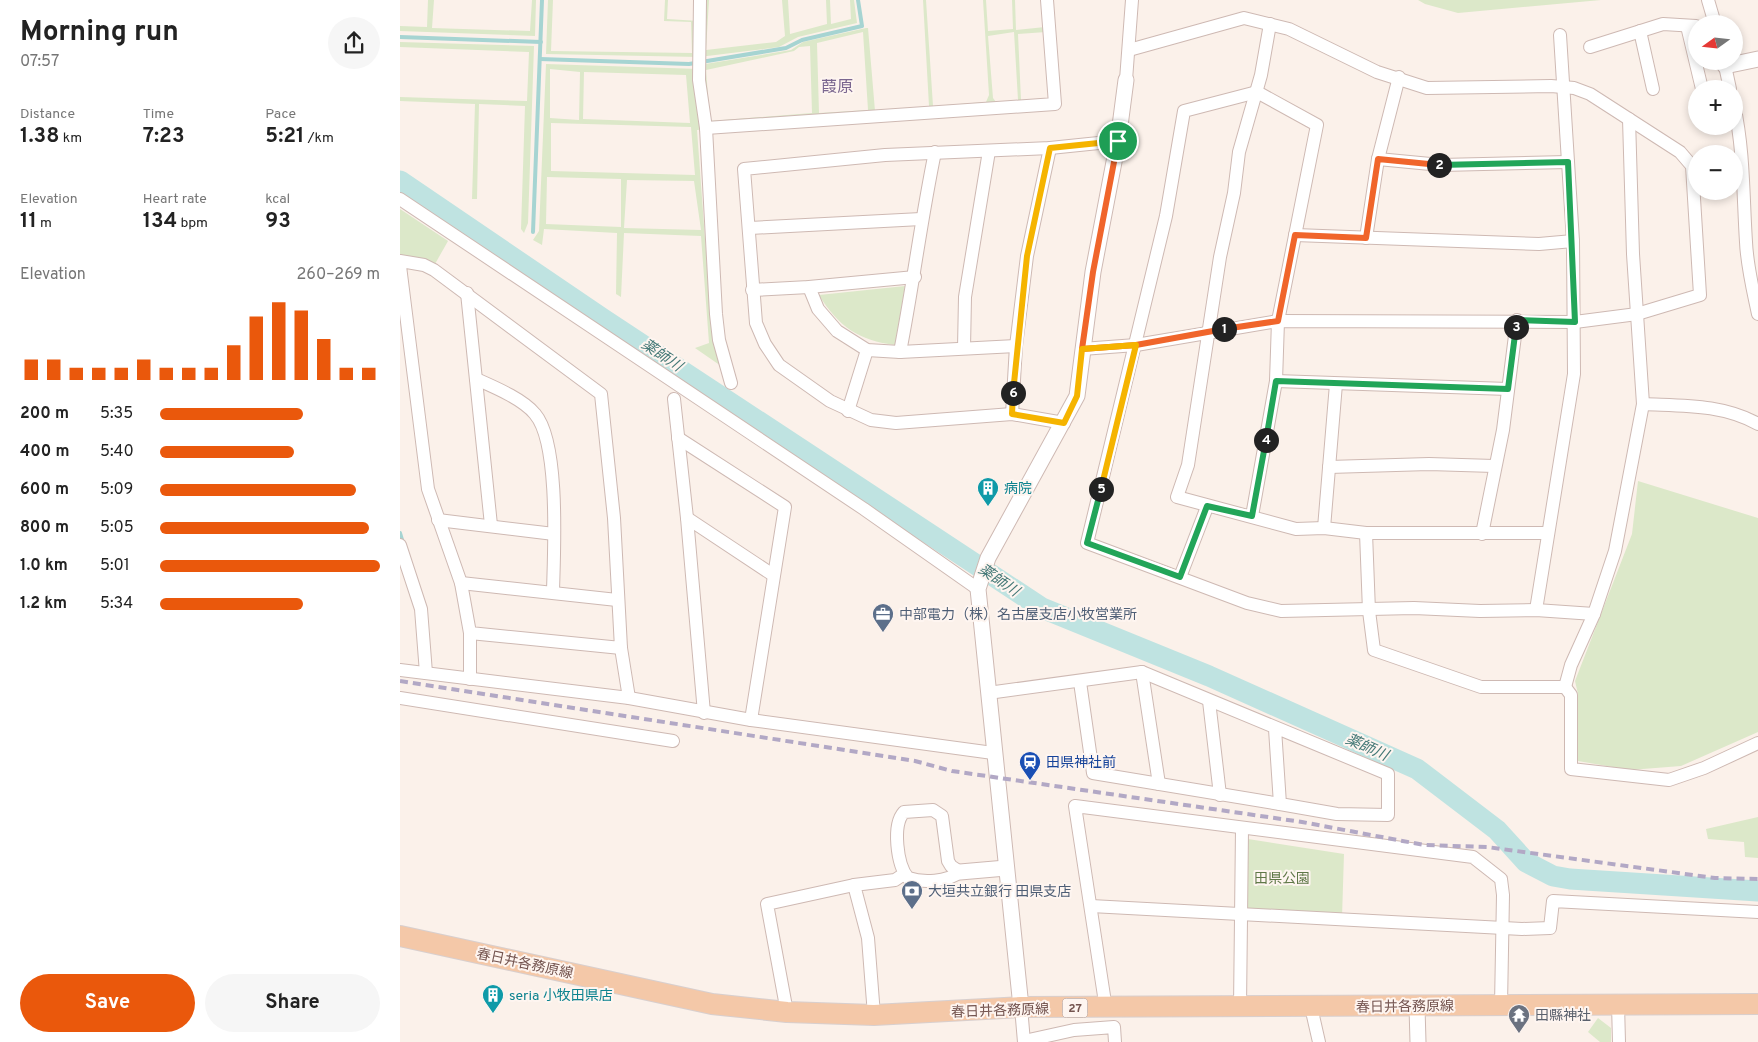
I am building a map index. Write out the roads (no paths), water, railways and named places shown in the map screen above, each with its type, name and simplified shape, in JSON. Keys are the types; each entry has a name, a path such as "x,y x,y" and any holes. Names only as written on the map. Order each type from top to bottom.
{"main road":[{"name":"春日井各務原線","path":"400,936 712,1004 787,1012 874,1015 1021,1007 1106,1009 1758,1004"}],"street":[{"path":"700,0 699,80 706,128 718,340 731,383"},
{"path":"706,128 1055,104 1048,0"},
{"path":"1115,1042 1114,1028 1074,1030 1024,1042 993,753 978,589 988,558 1022,492 1064,423 1077,396 1093,272 1118,141 1129,50 1132,0"},
{"path":"1708,0 1713,15"},
{"path":"1082,349 1136,345 1278,321 1517,320 1575,322 1637,314 1700,295 1692,166 1680,152 1590,94 1563,86 1428,88 1399,77 1377,72 1289,29 1244,18 1129,50"},
{"path":"1270,24 1257,92 1240,152 1234,193 1220,257 1188,465 1178,497 1296,529 1324,528 1366,533 1548,533"},
{"path":"1590,47 1663,24 1688,26"},
{"path":"1640,31 1653,89"},
{"path":"1536,610 1574,374 1573,241 1560,35"},
{"path":"1743,61 1758,59"},
{"path":"1366,238 1378,159 1399,77"},
{"path":"1252,516 1276,381 1278,321 1317,125 1257,92 1184,111 1166,216 1087,543 1247,603 1281,611 1369,611 1414,608 1480,611 1536,610 1594,614"},
{"path":"1565,687 1571,665 1594,614 1615,551 1643,404 1633,254 1629,119"},
{"path":"1739,135 1744,183 1746,243 1754,276 1758,314"},
{"path":"1064,423 1012,414 896,423 871,420 848,411 779,365 765,344 756,323 744,169 935,152 1050,148 1118,141"},
{"path":"1012,414 1016,346 1027,256 1050,148"},
{"path":"964,348 965,297 989,151"},
{"path":"900,352 915,277 921,219 935,152"},
{"path":"1378,159 1441,165 1568,162"},
{"path":"400,199 864,509 978,589"},
{"path":"750,228 921,219"},
{"path":"1295,235 1540,244 1573,241"},
{"path":"400,261 424,264 467,293 601,394 614,518 617,600 629,698"},
{"path":"400,266 428,489 461,583 470,633 470,678"},
{"path":"752,290 809,287 915,277"},
{"path":"809,287 818,309 837,332 867,350 900,352 1016,346"},
{"path":"467,293 490,525"},
{"path":"1482,534 1494,466 1503,430 1517,320"},
{"path":"848,411 867,350"},
{"path":"476,379 500,389 535,413 544,427 550,465 554,534 552,592"},
{"path":"1276,381 1508,389"},
{"path":"1324,528 1336,384"},
{"path":"674,399 687,518 704,713"},
{"path":"1643,404 1710,407 1739,414 1758,424"},
{"path":"678,438 785,506 751,720"},
{"path":"1329,467 1429,464 1494,466"},
{"path":"1180,577 1207,506"},
{"path":"687,518 773,575"},
{"path":"438,520 554,534"},
{"path":"1366,533 1369,611 1374,650 1481,687 1565,687"},
{"path":"400,545 421,609 426,673"},
{"path":"461,583 617,600"},
{"path":"470,633 622,648"},
{"path":"400,670 629,698 704,713 993,753"},
{"path":"988,693 1080,682 1142,672 1275,729 1388,774 1388,815 1337,814 1093,772 1080,682"},
{"path":"1142,672 1159,784"},
{"path":"1565,687 1571,695 1570,769 1669,780 1704,768 1758,743"},
{"path":"400,698 674,741"},
{"path":"1209,701 1220,795"},
{"path":"1275,729 1280,804"},
{"path":"1106,1009 1076,806 1242,829 1473,857 1501,879 1503,895 1500,1005"},
{"path":"960,872 950,866 948,862 942,816 933,810 909,812 901,816 898,834 904,874 912,880 930,881 954,877 960,872 1006,868"},
{"path":"1240,1007 1242,829"},
{"path":"787,1012 767,904 854,885 895,880 904,874"},
{"path":"854,885 868,938 874,1015"},
{"path":"1090,906 1240,915 1550,928 1553,901 1758,912"},
{"path":"1618,1004 1619,1042"},
{"path":"1311,1007 1319,1042"},
{"path":"1417,1007 1418,1042"}],"waterway":[{"path":"533,232 542,0"},
{"path":"540,59 689,64 786,48 802,40 862,26 858,0"},
{"path":"400,37 541,42"},
{"name":"薬師川","path":"400,181 603,319 1042,608 1209,676 1417,769 1497,830 1526,862 1553,876 1570,879 1758,891"},
{"path":"400,533 403,543"}],"railway":[{"path":"400,681 915,761 952,771 1302,822 1424,845 1487,847 1715,878 1758,879"}],"place":[{"name":"病院","path":"988,507"},
{"name":"中部電力（株）名古屋支店小牧営業所","path":"883,633"},
{"name":"田県神社前","path":"1030,781"},
{"name":"大垣共立銀行 田県支店","path":"912,910"},
{"name":"seria 小牧田県店","path":"493,1014"},
{"name":"田縣神社","path":"1519,1034"}],"district":[{"name":"葭原","path":"837,86"}],"park label":[{"name":"田県公園","path":"1282,878"}]}
